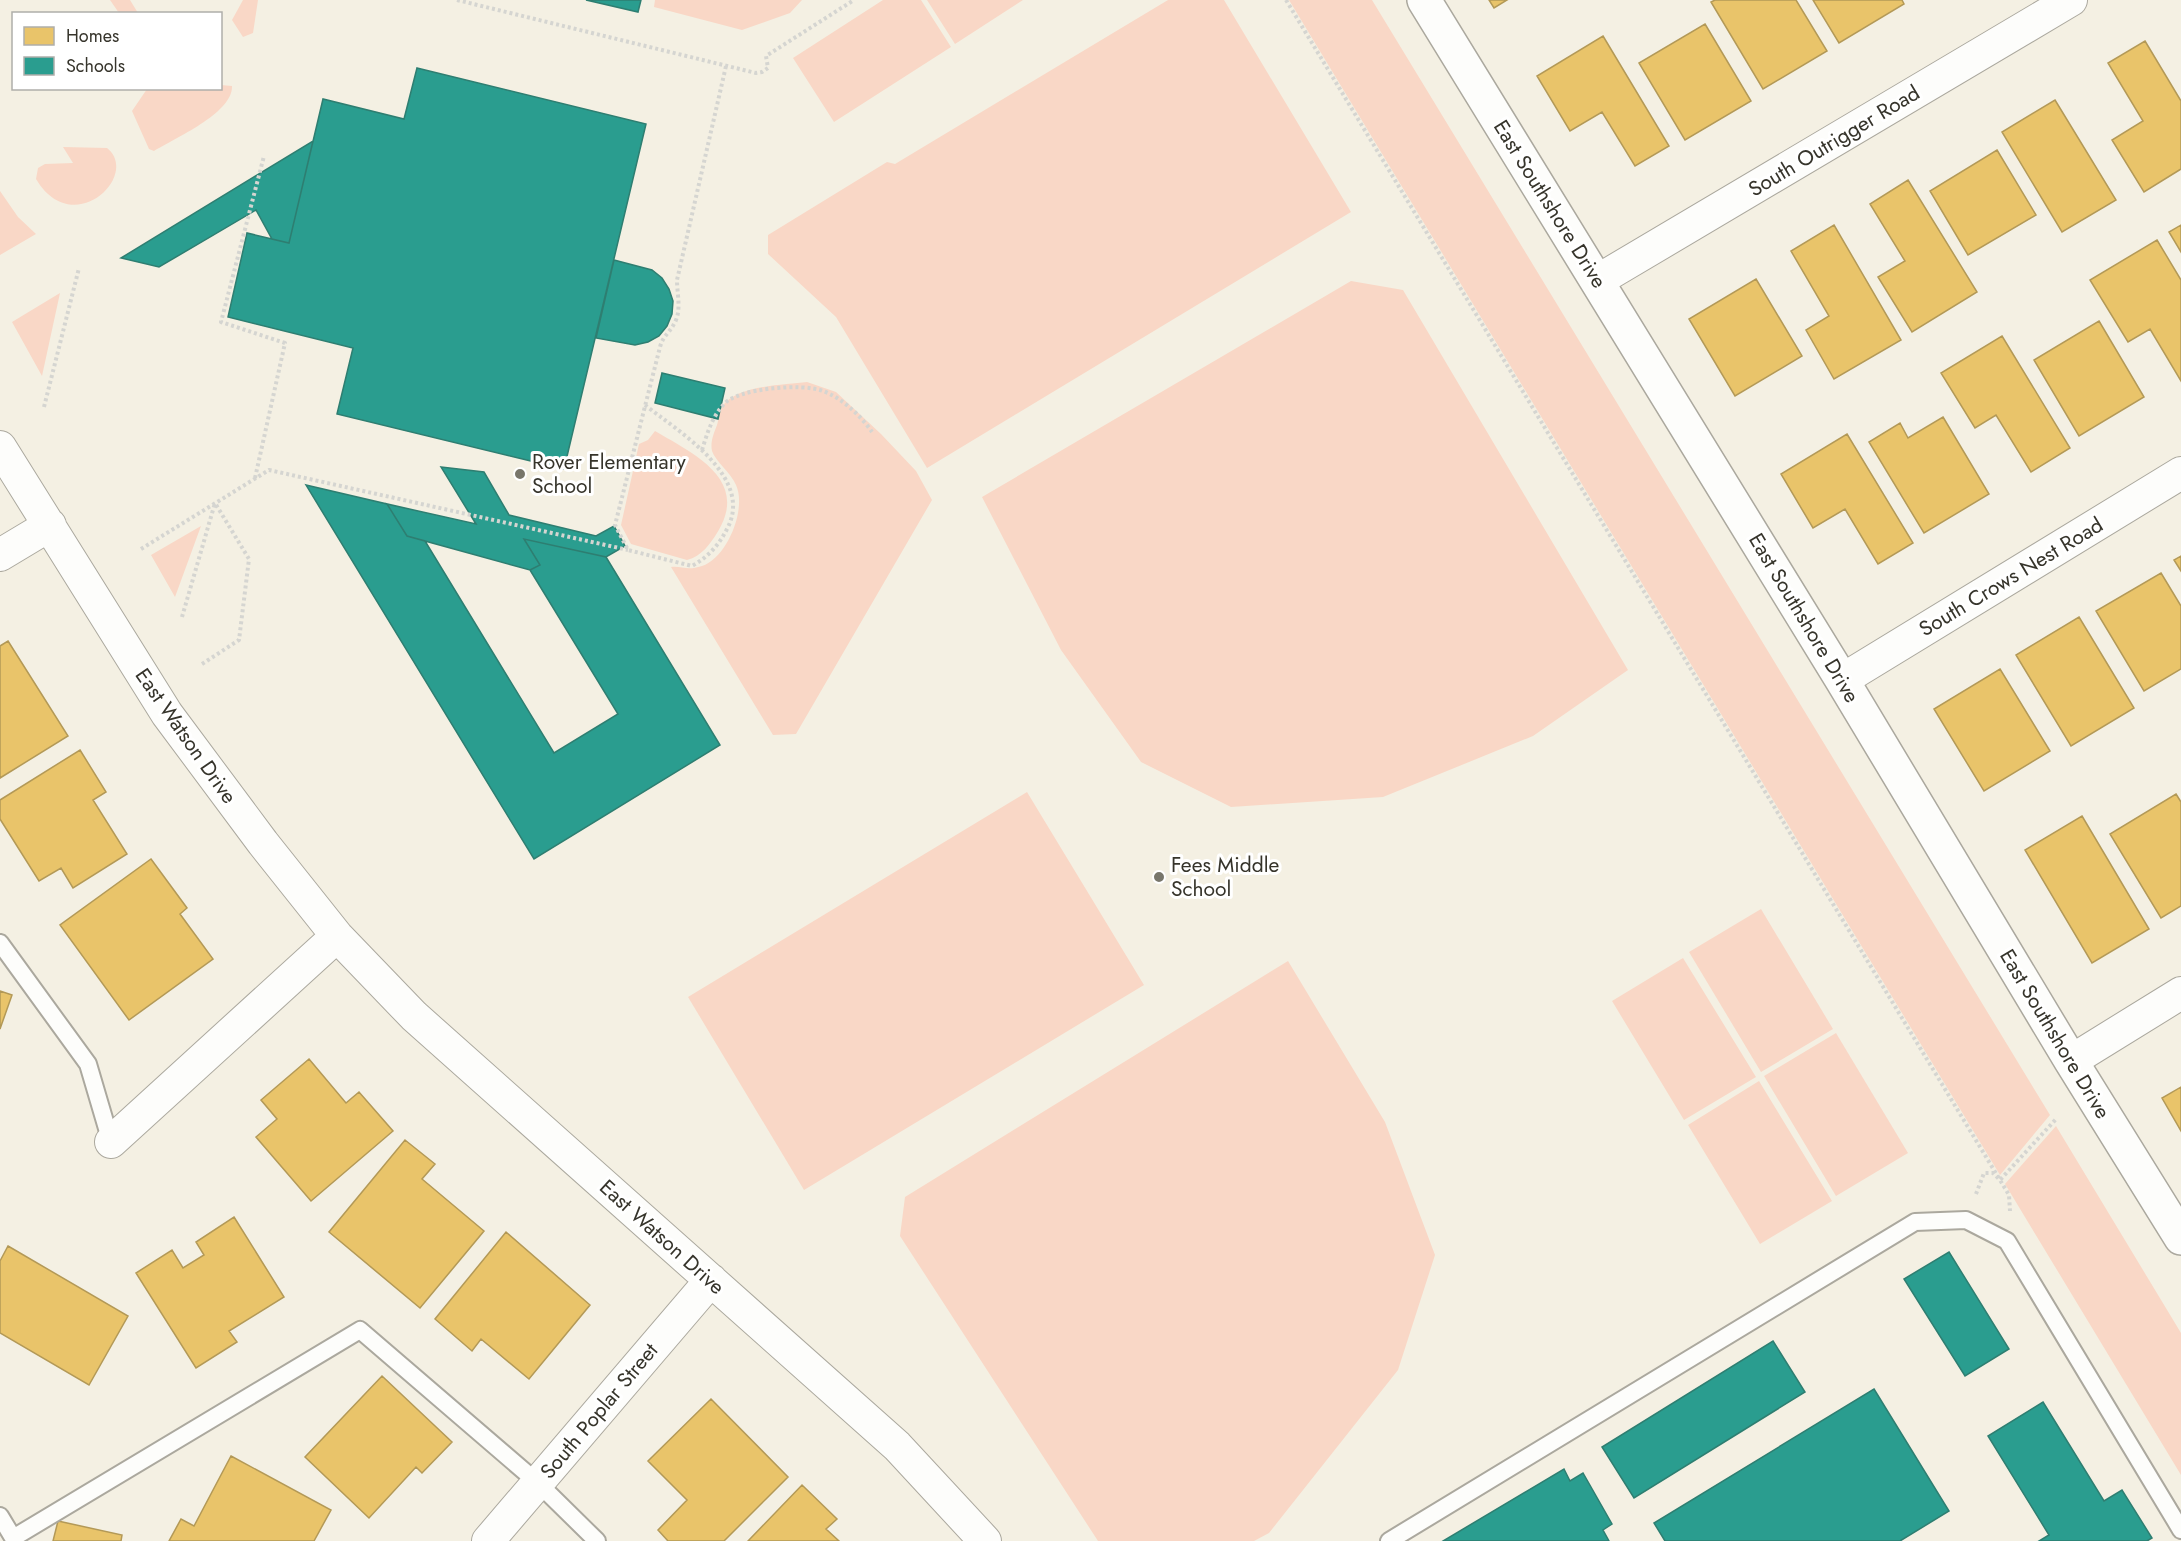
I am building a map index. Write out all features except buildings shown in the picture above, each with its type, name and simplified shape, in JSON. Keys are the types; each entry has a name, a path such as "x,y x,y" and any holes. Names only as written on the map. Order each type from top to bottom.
{"street":[{"name":"East Southshore Drive","path":"1424,0 1842,680 2071,1061 2181,1238"},
{"name":"South Outrigger Road","path":"1597,281 2071,0"},
{"name":"East Watson Drive","path":"0,447 167,714 263,843 338,936 414,1016 897,1446 984,1541"},
{"name":"South Crows Nest Road","path":"1842,680 2181,473"},
{"path":"0,555 50,525"},
{"path":"111,1142 338,936"},
{"path":"2071,1061 2181,993"},
{"name":"South Poplar Street","path":"488,1541 711,1280"}],"lane":[{"path":"0,944 88,1064 111,1142"},
{"path":"1389,1541 1915,1222 1966,1220 2007,1241 2181,1530"},
{"path":"0,1516 14,1540 360,1330 538,1483 597,1541"}],"path":[{"path":"457,0 726,66 762,72 768,68 766,56 854,0"},
{"path":"1286,0 2000,1180"},
{"path":"628,550 615,525 662,338 672,328 677,318 679,307 677,280 726,66"},
{"path":"254,479 285,343 221,322 264,156"},
{"path":"44,407 79,268"},
{"path":"702,450 712,421 724,403 741,395 788,387 822,390 839,399 872,432"},
{"path":"141,549 269,470 693,566 714,550 730,525 732,497 725,477 711,458 645,405"},
{"path":"182,617 215,503"},
{"path":"202,664 239,640 249,559 215,503"},
{"path":"2000,1180 2057,1118"},
{"path":"1966,1220 1984,1173 1993,1173 2000,1180"}],"shaded area":[{"path":"110,0 130,0 137,12 118,12"},
{"path":"243,0 258,0 253,33 243,37 232,20"},
{"path":"655,0 802,0 790,13 742,30 654,7"},
{"path":"883,0 921,0 951,47 834,122 793,58"},
{"path":"927,0 1023,0 955,44"},
{"path":"1168,0 1224,0 1351,212 927,468 836,317 768,254 768,235 887,162 895,164"},
{"path":"1289,0 1372,0 2050,1115 2000,1175"},
{"path":"222,85 232,86 230,96 213,115 154,151 149,149 132,111 146,90 222,90"},
{"path":"63,147 107,148 115,160 115,173 109,186 98,197 84,204 67,204 51,197 36,179 38,168 45,164 73,163"},
{"path":"0,191 18,217 36,234 0,255"},
{"path":"1351,281 1403,290 1628,670 1533,736 1383,797 1231,807 1141,762 1061,650 982,497"},
{"path":"60,293 42,376 12,322"},
{"path":"807,382 836,392 881,434 916,471 932,500 796,734 773,735 671,567 693,568 711,561 727,543 737,519 739,495 736,485 712,451 713,438 722,407 738,394 749,390"},
{"path":"655,431 700,459 713,470 722,483 727,497 726,514 717,533 701,553 687,560 631,544 621,525 639,444 648,440"},
{"path":"201,526 175,597 151,555"},
{"path":"1027,792 1144,985 804,1190 688,997"},
{"path":"1761,909 1833,1029 1761,1072 1689,952"},
{"path":"1683,958 1756,1077 1684,1120 1612,1001"},
{"path":"1288,961 1385,1122 1435,1255 1398,1370 1269,1533 1254,1541 1098,1541 900,1236 905,1197"},
{"path":"1836,1033 1908,1153 1836,1196 1764,1076"},
{"path":"1759,1081 1832,1201 1760,1244 1688,1125"},
{"path":"2056,1126 2181,1333 2181,1475 2005,1184"}],"place":[{"name":"Rover Elementary School","path":"520,474"},
{"name":"Fees Middle School","path":"1159,877"}]}
